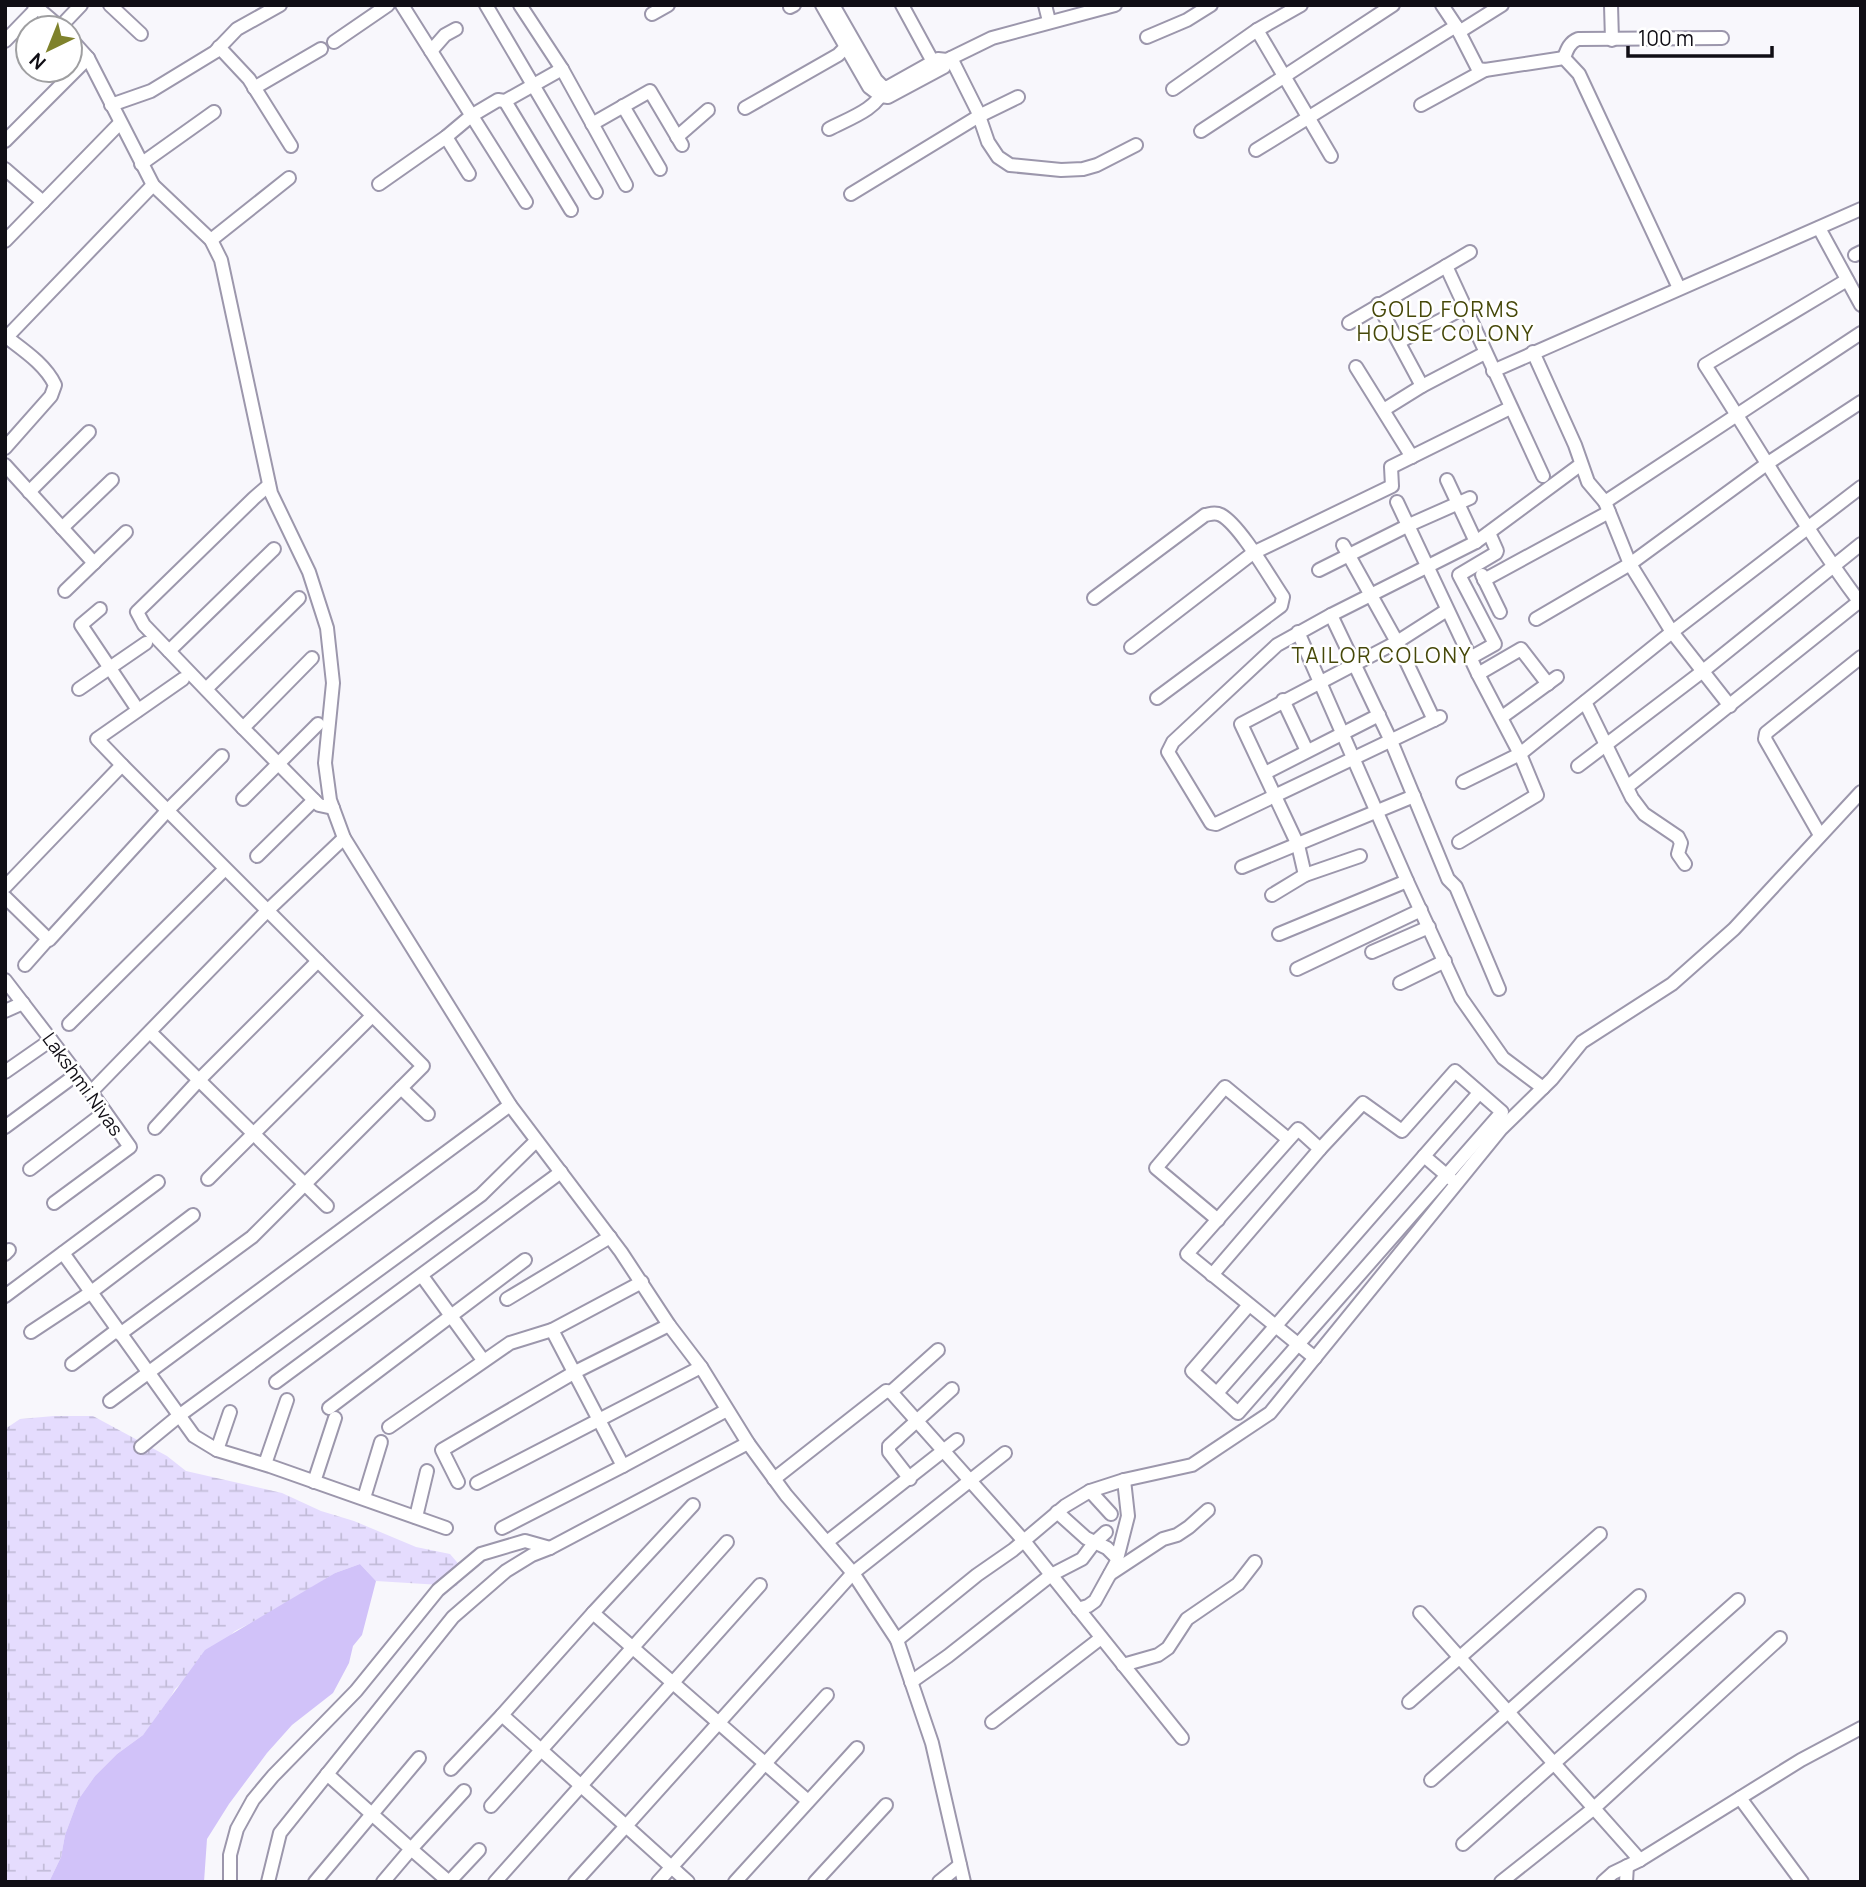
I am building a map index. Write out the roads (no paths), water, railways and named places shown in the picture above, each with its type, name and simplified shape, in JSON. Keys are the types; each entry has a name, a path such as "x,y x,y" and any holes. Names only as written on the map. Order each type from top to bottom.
{"street":[{"path":"110,5 141,34"},
{"path":"111,105 151,91 219,47 237,29 280,5"},
{"path":"334,42 388,5"},
{"path":"402,5 526,202"},
{"path":"486,5 596,192"},
{"path":"520,5 562,69 626,185"},
{"path":"652,14 668,5"},
{"path":"822,5 888,97 944,67 949,59"},
{"path":"833,5 849,44"},
{"path":"902,5 933,62"},
{"path":"1045,5 1049,22"},
{"path":"1147,37 1187,20 1211,5"},
{"path":"1173,89 1257,30 1301,5"},
{"path":"1201,131 1393,5"},
{"path":"1442,5 1458,29 1478,69 1564,58"},
{"path":"1256,150 1502,5"},
{"path":"1611,5 1612,40"},
{"path":"829,129 864,110 888,87 938,59 949,59 992,38 1110,6"},
{"path":"5,41 35,7"},
{"path":"431,51 456,29"},
{"path":"1257,30 1331,156"},
{"path":"1564,58 1573,41 1722,38"},
{"path":"745,108 849,44"},
{"path":"219,47 254,88 291,146"},
{"path":"254,88 321,49"},
{"path":"84,54 153,185 211,240 221,260 271,493 309,572 327,628 333,683 325,763 330,800 344,838 510,1105 642,1282 774,1479 853,1573 897,1640 932,1744 964,1882"},
{"path":"5,141 88,58"},
{"path":"1564,58 1579,74 1679,288"},
{"path":"949,59 979,116 988,142 999,157 1010,165 1061,170 1083,169 1097,165 1136,145"},
{"path":"379,184 471,116 498,100 505,101 535,86 562,69"},
{"path":"1421,105 1485,70"},
{"path":"592,124 650,91 680,141 708,110"},
{"path":"851,194 979,116 1018,97"},
{"path":"505,101 571,210"},
{"path":"623,106 660,169"},
{"path":"141,163 214,112"},
{"path":"5,240 120,123"},
{"path":"446,137 470,174"},
{"path":"5,169 43,202"},
{"path":"211,240 289,178"},
{"path":"5,448 51,396 55,385 27,352 6,337 153,185"},
{"path":"1493,370 1861,209"},
{"path":"1819,228 1861,305"},
{"path":"1349,323 1470,252"},
{"path":"1446,266 1544,476"},
{"path":"1627,787 1860,602 1807,529 1705,365 1847,280"},
{"path":"1378,304 1422,386"},
{"path":"1399,342 1464,308"},
{"path":"1484,580 1607,507 1861,333"},
{"path":"1533,352 1575,445 1580,465 1591,488 1607,507 1630,564 1672,632 1730,706"},
{"path":"1384,409 1485,353"},
{"path":"1356,367 1412,457"},
{"path":"1536,619 1630,564 1768,463 1861,402"},
{"path":"1131,647 1253,553 1392,486 1391,467 1510,408"},
{"path":"29,492 89,432"},
{"path":"5,465 94,563"},
{"path":"1346,551 1372,594 1437,718 1213,824 1169,755 1169,748 1277,645 1298,632 1372,594 1476,542 1580,465"},
{"path":"62,528 112,480"},
{"path":"1447,480 1465,502 1476,542"},
{"path":"269,485 137,612 144,625 278,764 319,805 333,808"},
{"path":"1463,782 1520,754 1672,632 1861,487"},
{"path":"1396,502 1470,658 1520,754 1537,795 1459,842"},
{"path":"1319,570 1346,551 1465,502"},
{"path":"1094,597 1205,515 1215,513 1223,516 1234,527 1283,597 1281,606 1157,698"},
{"path":"65,591 126,532"},
{"path":"1470,658 1496,644 1459,575 1494,556 1497,551 1489,533"},
{"path":"1578,766 1703,671 1861,544"},
{"path":"169,651 274,549"},
{"path":"1477,565 1500,612"},
{"path":"206,689 299,598"},
{"path":"100,609 80,625 138,710"},
{"path":"1305,875 1298,845 1241,723 1396,642 1447,610"},
{"path":"1331,615 1391,741 1448,879 1456,887 1499,989"},
{"path":"1298,632 1461,998 1503,1058 1543,1088"},
{"path":"79,689 146,643"},
{"path":"1478,674 1521,649 1552,680 1502,717"},
{"path":"1820,835 1765,739 1766,733 1861,657"},
{"path":"243,728 312,658"},
{"path":"72,1364 252,1237 423,1066 97,739 183,679"},
{"path":"1283,700 1307,751"},
{"path":"1585,702 1627,787 1644,814 1678,837 1681,843 1678,854 1685,864"},
{"path":"1265,773 1379,715"},
{"path":"243,799 318,724"},
{"path":"25,965 167,811 222,756"},
{"path":"5,887 122,765"},
{"path":"1249,1305 1192,1371 1238,1413 1451,1180 1543,1088 1582,1042 1672,984 1734,929 1861,792"},
{"path":"1242,867 1413,796"},
{"path":"257,856 314,800"},
{"path":"91,1092 267,911 344,838"},
{"path":"1272,895 1305,875 1360,856"},
{"path":"69,1024 225,869"},
{"path":"1279,934 1407,881"},
{"path":"5,897 48,939"},
{"path":"1297,969 1421,909"},
{"path":"1372,951 1429,927"},
{"path":"155,1128 318,961"},
{"path":"1400,983 1445,961"},
{"name":"Lakshmi Nivas","path":"5,980 130,1147 54,1203"},
{"path":"5,1012 23,1003"},
{"path":"208,1179 372,1016"},
{"path":"150,1032 327,1206"},
{"path":"5,1072 51,1040"},
{"path":"897,1640 1057,1512 1090,1491 1124,1480 1192,1465 1270,1413 1502,1112 1455,1071 1402,1131 1363,1102 1212,1275"},
{"path":"5,1127 77,1074"},
{"path":"1217,1220 1156,1168 1225,1087 1288,1139"},
{"path":"401,1088 428,1114"},
{"path":"1217,1393 1479,1093"},
{"path":"110,1401 510,1105"},
{"path":"30,1169 105,1112"},
{"path":"1315,1358 1187,1254 1297,1129 1320,1149"},
{"path":"141,1447 180,1415 481,1195 536,1141"},
{"path":"1424,1156 1451,1180"},
{"path":"276,1382 561,1172"},
{"path":"5,1296 158,1182"},
{"path":"32,1332 90,1293 193,1215"},
{"path":"507,1299 610,1237"},
{"path":"63,1253 194,1436 217,1451 265,1464 446,1528"},
{"path":"314,1482 332,1413 452,1315 525,1261"},
{"path":"422,1276 483,1360"},
{"path":"389,1427 510,1343 552,1330 642,1282"},
{"path":"458,1482 442,1450 575,1372 669,1325"},
{"path":"552,1330 623,1466"},
{"path":"891,1392 938,1350"},
{"path":"477,1483 701,1367"},
{"path":"910,1479 889,1452 889,1446 952,1390"},
{"path":"774,1479 886,1391 891,1392 1024,1541 1182,1738"},
{"path":"265,1464 287,1401"},
{"path":"502,1528 727,1409"},
{"path":"217,1451 230,1412"},
{"path":"827,1542 957,1440"},
{"path":"364,1498 381,1442"},
{"path":"268,1882 280,1833 453,1617 506,1571 532,1555 748,1443"},
{"path":"575,1882 853,1573 1005,1452"},
{"path":"416,1517 427,1471"},
{"path":"1078,1609 1095,1601 1117,1558 1128,1516 1124,1480"},
{"path":"1090,1491 1111,1514"},
{"path":"452,1769 693,1505"},
{"path":"1110,1574 1163,1539 1189,1528 1208,1510"},
{"path":"1057,1512 1086,1538 1107,1548 1117,1558"},
{"path":"911,1682 1051,1574 1082,1559 1106,1532"},
{"path":"1409,1702 1600,1534"},
{"path":"230,1882 230,1855 237,1829 253,1800 356,1692 438,1590 481,1554 525,1541 550,1548"},
{"path":"491,1806 727,1542"},
{"path":"1123,1665 1158,1655 1168,1648 1187,1619 1238,1584 1255,1562"},
{"path":"495,1882 760,1585"},
{"path":"1431,1780 1639,1596"},
{"path":"1462,1844 1738,1600"},
{"path":"1420,1613 1640,1860"},
{"path":"593,1614 808,1801"},
{"path":"992,1722 1101,1638"},
{"path":"1501,1882 1593,1809 1780,1638"},
{"path":"659,1882 827,1695"},
{"path":"502,1716 582,1784 688,1882"},
{"path":"1603,1882 1613,1873 1640,1860 1801,1760 1861,1728"},
{"path":"735,1882 857,1748"},
{"path":"315,1882 419,1758"},
{"path":"327,1774 449,1882 478,1850"},
{"path":"383,1882 464,1791"},
{"path":"1740,1798 1802,1882"},
{"path":"815,1882 886,1805"},
{"path":"939,1882 961,1865"},
{"path":"1626,1882 1628,1866"}],"district":[{"name":"GOLD FORMS HOUSE COLONY","path":"1446,321"},
{"name":"TAILOR COLONY","path":"1382,655"}]}
